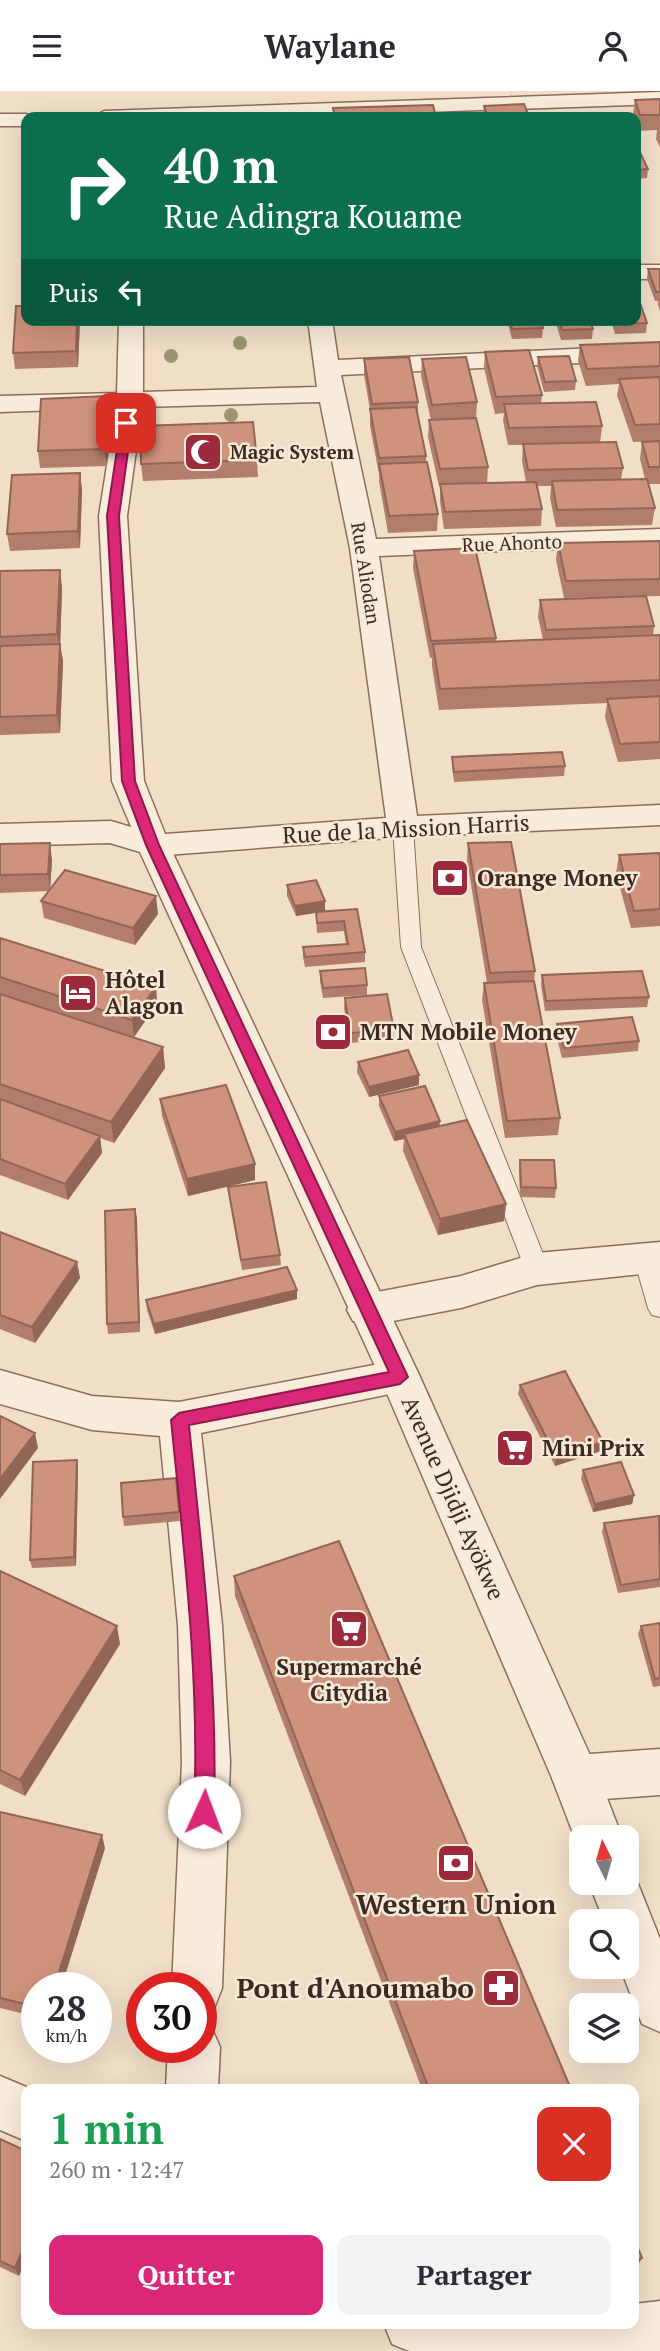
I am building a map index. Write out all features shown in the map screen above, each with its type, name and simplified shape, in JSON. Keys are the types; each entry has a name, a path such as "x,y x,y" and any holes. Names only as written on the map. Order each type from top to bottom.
{"street":[{"path":"115,112 116,91"},
{"path":"337,112 567,96 660,98"},
{"path":"0,120 21,120"},
{"path":"641,272 660,272"},
{"name":"Avenue Djidji Ayökwe","path":"131,326 130,400 113,516 128,781 153,845 400,1377 576,1778 594,1825"},
{"name":"Rue Aliodan","path":"321,326 329,381 363,548 403,827"},
{"path":"0,404 130,400 660,352"},
{"name":"Rue Ahonto","path":"363,548 660,537"},
{"name":"Rue de la Mission Harris","path":"153,845 403,827 660,815"},
{"path":"0,835 111,832 153,845"},
{"path":"368,1311 461,1292 537,1269 653,1258"},
{"path":"0,1387 92,1413 179,1420 400,1377"},
{"path":"179,1420 200,1625 206,1762 198,1972"},
{"path":"576,1778 660,1772"},
{"path":"618,1895 660,2006"},
{"path":"192,2084 193,2063"},
{"path":"0,2102 21,2112"},
{"path":"438,2329 527,2346 660,2329"}],"lane":[{"path":"403,827 411,947 537,1269"},
{"path":"653,1258 660,1308"}],"building":[{"path":"660,99 660,115 641,115 635,100"},
{"path":"524,104 527,112 486,112 484,106"},
{"path":"433,105 435,112 334,112 333,108"},
{"path":"641,154 648,169 641,170"},
{"path":"648,269 660,269 660,292 656,292"},
{"path":"16,306 21,306 21,326 77,326 76,351 13,353"},
{"path":"641,306 647,323 641,323"},
{"path":"511,326 543,328 512,329"},
{"path":"561,326 592,326 593,329 562,330"},
{"path":"660,342 660,366 587,369 580,345"},
{"path":"529,350 542,395 496,397 485,352"},
{"path":"569,356 576,381 545,382 538,357"},
{"path":"409,357 418,402 372,404 364,359"},
{"path":"466,357 477,402 432,405 422,359"},
{"path":"660,377 660,424 635,425 619,379"},
{"path":"106,396 105,449 38,451 41,399"},
{"path":"596,402 602,426 509,428 504,404"},
{"path":"416,407 426,456 379,458 370,409"},
{"path":"476,418 488,467 440,469 429,420"},
{"path":"253,422 257,460 141,464 140,426"},
{"path":"660,441 660,467 649,467 642,442"},
{"path":"616,442 623,468 528,470 523,444"},
{"path":"427,462 438,514 389,516 379,464"},
{"path":"80,473 78,531 7,534 12,475"},
{"path":"647,479 655,508 557,510 552,481"},
{"path":"536,482 542,509 445,512 440,484"},
{"path":"660,541 660,579 566,581 558,543"},
{"path":"475,548 496,638 431,641 414,551"},
{"path":"60,570 57,634 0,637 0,571"},
{"path":"646,596 654,626 546,630 540,600"},
{"path":"660,635 660,680 440,689 433,644"},
{"path":"60,644 57,715 0,717 0,646"},
{"path":"660,696 660,742 620,744 607,699"},
{"path":"562,752 565,766 454,772 452,757"},
{"path":"511,842 535,971 490,973 468,843"},
{"path":"50,843 48,874 0,875 0,844"},
{"path":"660,853 660,909 634,911 619,855"},
{"path":"65,870 156,896 133,928 41,901"},
{"path":"316,880 325,901 295,906 287,885"},
{"path":"357,909 365,952 305,957 303,947 348,944 344,921 317,923 316,912"},
{"path":"0,938 156,987 132,1020 0,977"},
{"path":"365,968 367,985 323,988 320,971"},
{"path":"642,971 649,997 546,1001 542,975"},
{"path":"534,981 560,1118 507,1121 484,983"},
{"path":"0,994 163,1047 111,1122 0,1084"},
{"path":"387,994 394,1030 350,1033 345,998"},
{"path":"632,1017 639,1041 564,1048 557,1024"},
{"path":"408,1050 419,1075 369,1087 358,1062"},
{"path":"226,1085 255,1164 187,1179 160,1099"},
{"path":"425,1086 440,1121 395,1132 379,1096"},
{"path":"0,1099 100,1136 65,1184 0,1159"},
{"path":"467,1120 506,1204 440,1219 404,1134"},
{"path":"520,1160 554,1160 556,1188 521,1187"},
{"path":"266,1182 280,1255 241,1260 228,1187"},
{"path":"135,1209 139,1322 107,1324 105,1211"},
{"path":"0,1232 77,1262 32,1327 0,1315"},
{"path":"287,1267 297,1290 154,1324 146,1300"},
{"path":"565,1371 603,1442 556,1457 520,1385"},
{"path":"0,1416 35,1433 0,1479"},
{"path":"77,1460 74,1557 30,1560 33,1462"},
{"path":"621,1462 634,1495 595,1504 583,1470"},
{"path":"176,1478 179,1512 123,1517 121,1483"},
{"path":"659,1516 660,1579 621,1585 604,1523"},
{"path":"339,1541 569,2084 427,2084 234,1576"},
{"path":"0,1571 117,1626 20,1780 0,1770"},
{"path":"660,1623 660,1678 655,1679 641,1626"},
{"path":"0,1812 102,1835 59,1972 21,1972 21,2003 0,1998"},
{"path":"0,2139 21,2149 21,2254 15,2268 0,2261"}],"place":[{"name":"Magic System","path":"203,452"},
{"name":"Orange Money","path":"450,878"},
{"name":"Hôtel Alagon","path":"78,993"},
{"name":"MTN Mobile Money","path":"333,1032"},
{"name":"Mini Prix","path":"515,1448"},
{"name":"Supermarché Citydia","path":"349,1629"},
{"name":"Western Union","path":"456,1863"},
{"name":"Pont d'Anoumabo","path":"501,1988"}],"route":[{"path":"126,423 113,516 128,781 153,845 400,1377 179,1420 200,1625 206,1762 204,1812"}]}
